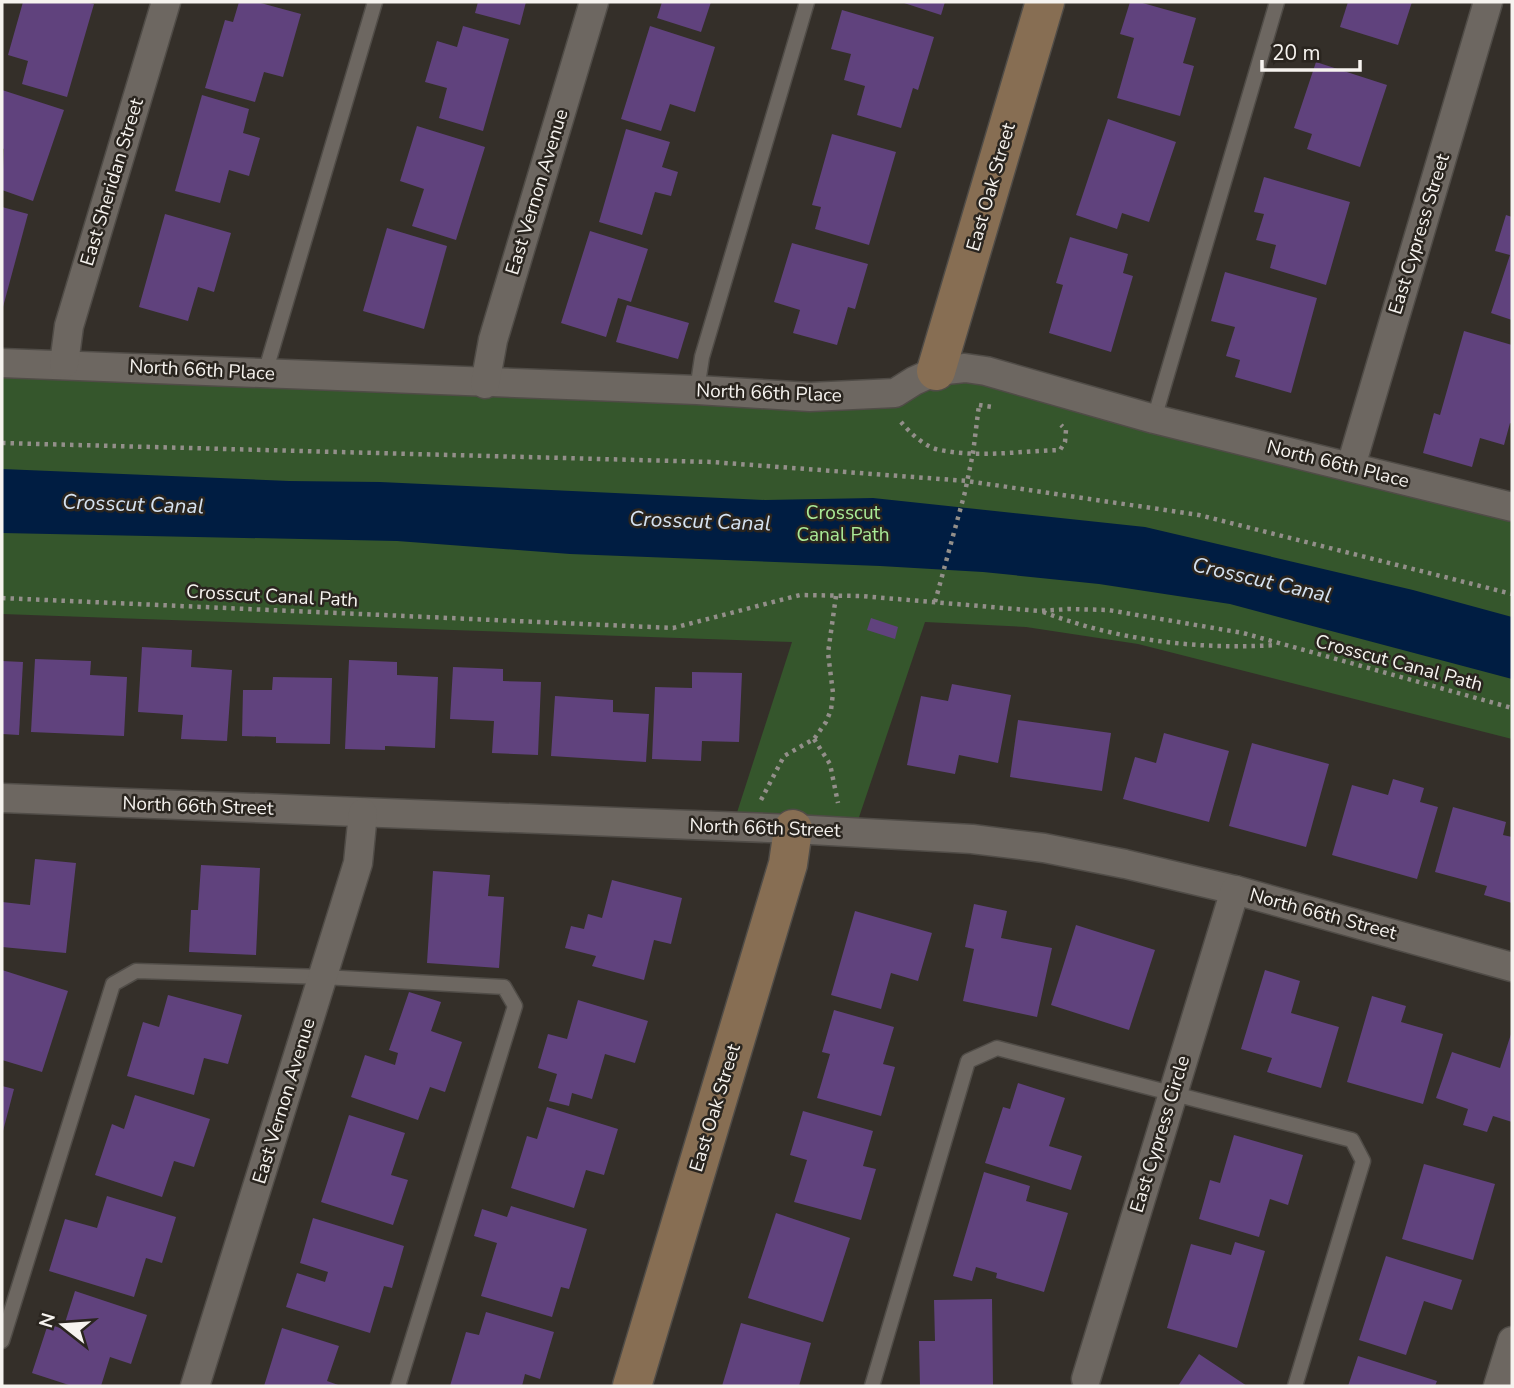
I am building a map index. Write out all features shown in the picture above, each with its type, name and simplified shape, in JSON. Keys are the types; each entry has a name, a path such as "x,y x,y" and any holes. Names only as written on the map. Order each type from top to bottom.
{"street":[{"name":"East Sheridan Street","path":"64,364 69,326 166,2"},
{"name":"East Vernon Avenue","path":"485,384 493,340 594,2"},
{"name":"East Oak Street","path":"936,371 1045,2"},
{"name":"East Cypress Street","path":"1351,466 1488,2"},
{"name":"North 66th Place","path":"2,363 485,384 697,390 810,397 895,393 936,371 965,368 986,371 1154,419 1512,507"},
{"name":"North 66th Street","path":"2,798 756,827 972,839 1044,848 1235,890 1512,967"},
{"name":"East Vernon Avenue","path":"195,1386 358,863 363,813"},
{"name":"East Oak Street","path":"632,1386 788,864 793,829"},
{"name":"East Cypress Circle","path":"1086,1379 1235,890"},
{"path":"1498,1386 1512,1341"}],"lane":[{"path":"265,373 375,2"},
{"path":"697,390 702,357 807,2"},
{"path":"1154,419 1277,2"},
{"path":"2,1340 113,984 136,971 323,977 504,987 515,1006 398,1386"},
{"path":"872,1386 968,1060 997,1048 1352,1140 1363,1161 1295,1386"}],"path":[{"path":"935,601 965,492 982,392"},
{"path":"895,393 901,423 912,434 938,450 973,453 1060,450 1065,442 1066,430 1052,420"},
{"path":"979,405 1001,408"},
{"path":"2,443 712,462 967,481 1199,515 1512,594"},
{"name":"Crosscut Canal Path","path":"2,598 673,628 800,595 935,601 1039,611 1108,610 1220,629 1512,708"},
{"path":"756,827 763,793 783,756 814,739 831,710 833,693 828,653 836,596"},
{"name":"Crosscut Canal Path","path":"1039,611 1106,632 1182,644 1233,648 1278,644"},
{"path":"814,739 830,764 838,805 839,831"}],"green space":[{"name":"Crosscut Canal Path","path":"2,363 810,397 936,371 1512,507 1512,739 1138,644 1026,627 925,622 854,832 732,828 792,642 2,614"}],"water":[{"name":"Crosscut Canal","path":"2,469 289,481 380,482 765,500 873,498 1145,527 1413,590 1512,617 1512,679 1230,604 1099,584 983,572 570,554 397,541 2,533"}],"building":[{"path":"23,2 94,4 67,97 22,84 28,61 8,55"},
{"path":"239,2 257,2 301,14 283,77 264,72 255,102 205,88 225,20 233,22"},
{"path":"478,2 526,2 520,25 475,13"},
{"path":"662,2 711,2 701,32 657,18"},
{"path":"901,2 945,2 941,15"},
{"path":"1130,2 1139,2 1196,18 1183,63 1194,66 1180,116 1117,98 1134,38 1120,34"},
{"path":"1348,2 1412,2 1398,45 1340,27"},
{"path":"842,10 934,37 918,90 913,88 901,128 857,115 865,86 844,80 851,54 831,49"},
{"path":"463,26 509,39 483,131 439,118 447,88 425,82 437,41 457,47"},
{"path":"650,26 715,47 695,112 670,104 661,131 621,119"},
{"path":"1316,62 1387,85 1360,167 1307,149 1312,134 1294,128"},
{"path":"2,90 64,110 33,201 2,190"},
{"path":"202,95 249,109 243,133 260,138 249,176 229,170 220,203 175,191"},
{"path":"1108,119 1176,142 1149,222 1122,213 1117,229 1076,215"},
{"path":"417,126 485,147 456,240 412,226 424,189 400,181"},
{"path":"626,129 670,142 662,167 678,172 671,196 655,192 642,235 599,222"},
{"path":"832,134 896,152 869,245 815,229 821,207 812,205"},
{"path":"1264,177 1350,202 1326,285 1270,268 1276,245 1256,240 1264,214 1254,212"},
{"path":"2,207 28,214 3,307 2,307"},
{"path":"165,214 231,233 214,292 198,287 188,321 139,307"},
{"path":"1506,215 1512,217 1512,320 1491,313 1510,255 1495,251"},
{"path":"387,228 447,246 424,329 363,311"},
{"path":"590,231 648,249 631,302 618,298 606,337 561,323"},
{"path":"1070,237 1128,254 1123,273 1133,276 1111,352 1049,333 1063,285 1056,283"},
{"path":"792,243 868,264 855,309 848,307 837,345 793,333 800,310 774,302"},
{"path":"1225,272 1317,298 1291,393 1235,377 1240,360 1226,356 1235,327 1211,321"},
{"path":"627,305 689,323 678,359 616,342"},
{"path":"1464,331 1512,345 1512,424 1510,423 1504,445 1480,438 1472,467 1423,453 1434,413 1440,415"},
{"path":"871,618 898,627 895,639 867,630"},
{"path":"142,647 192,650 191,667 232,670 227,741 181,739 183,715 138,712"},
{"path":"35,659 91,661 90,675 127,677 124,736 31,732"},
{"path":"349,660 397,662 397,675 438,677 435,748 385,746 385,750 345,749"},
{"path":"2,661 23,662 19,735 2,734"},
{"path":"453,667 503,669 503,681 541,682 538,755 492,753 494,721 450,719"},
{"path":"692,672 742,673 739,742 702,741 701,761 652,759 655,687 692,688"},
{"path":"273,677 332,678 330,744 276,743 276,737 242,736 243,690 272,690"},
{"path":"952,684 1011,695 998,763 959,755 955,774 907,765 921,696 948,701"},
{"path":"555,696 613,700 613,712 649,714 646,762 551,756"},
{"path":"1018,720 1111,733 1102,791 1010,777"},
{"path":"1164,733 1229,751 1209,822 1123,799 1135,757 1156,763"},
{"path":"1252,743 1329,764 1306,847 1229,826"},
{"path":"1393,779 1424,788 1420,802 1438,807 1417,879 1332,855 1352,785 1388,795"},
{"path":"1453,807 1506,822 1503,835 1512,837 1512,903 1484,895 1487,886 1435,872"},
{"path":"35,859 76,863 66,953 2,947 2,902 30,905"},
{"path":"201,865 260,868 256,955 189,952 191,910 198,910"},
{"path":"433,871 490,875 488,896 504,897 499,968 427,963"},
{"path":"612,880 682,898 671,944 654,940 644,980 592,966 596,956 565,948 571,926 584,929 588,914 602,918"},
{"path":"974,904 1007,911 1001,938 1052,948 1037,1017 963,1001 974,949 965,947"},
{"path":"855,911 932,933 918,981 891,973 881,1009 831,995"},
{"path":"1076,925 1155,950 1129,1030 1051,1005"},
{"path":"2,970 68,991 42,1072 2,1060"},
{"path":"1265,970 1300,981 1291,1013 1339,1027 1321,1088 1267,1072 1272,1058 1241,1049"},
{"path":"409,992 441,1002 431,1031 462,1042 445,1092 430,1087 418,1120 351,1097 365,1055 395,1065 398,1053 389,1050"},
{"path":"168,995 242,1015 228,1064 204,1058 194,1095 127,1076 143,1022 159,1027"},
{"path":"1372,996 1406,1006 1401,1022 1443,1034 1423,1104 1347,1082"},
{"path":"578,1000 648,1021 635,1063 605,1054 592,1099 572,1093 569,1106 549,1101 557,1074 538,1068 548,1034 567,1039"},
{"path":"834,1010 894,1027 883,1064 895,1067 881,1116 817,1098 830,1054 822,1052"},
{"path":"1512,1031 1512,1122 1493,1116 1487,1132 1463,1125 1468,1109 1436,1098 1452,1052 1500,1068"},
{"path":"1018,1083 1065,1098 1049,1146 1082,1156 1071,1190 985,1163 1003,1107 1010,1109"},
{"path":"2,1086 14,1089 3,1131 2,1131"},
{"path":"135,1095 210,1119 194,1167 174,1161 162,1197 95,1175 112,1124 124,1129"},
{"path":"547,1107 618,1129 604,1175 586,1170 574,1208 511,1188 527,1136 537,1139"},
{"path":"803,1111 873,1131 863,1166 876,1169 861,1220 794,1202 807,1160 790,1155"},
{"path":"349,1115 405,1133 391,1175 408,1180 393,1225 321,1202"},
{"path":"1234,1135 1303,1155 1288,1205 1270,1199 1259,1237 1199,1219 1210,1180 1220,1183"},
{"path":"1424,1164 1495,1184 1473,1260 1402,1239"},
{"path":"984,1172 1030,1186 1026,1201 1068,1213 1044,1292 996,1278 997,1273 976,1267 972,1281 953,1276"},
{"path":"107,1196 176,1217 162,1263 146,1258 134,1297 49,1271 65,1219 97,1228"},
{"path":"511,1206 587,1229 569,1289 561,1287 552,1317 481,1296 497,1243 474,1236 482,1209 507,1217"},
{"path":"776,1213 850,1238 823,1322 748,1298"},
{"path":"313,1218 404,1246 392,1288 384,1286 370,1333 286,1307 297,1273 325,1282 328,1272 300,1263"},
{"path":"1235,1242 1265,1251 1237,1348 1167,1328 1191,1244 1231,1255"},
{"path":"1386,1256 1462,1280 1452,1310 1424,1301 1406,1355 1359,1340"},
{"path":"75,1291 147,1315 131,1364 110,1357 101,1386 72,1386 32,1373 48,1324 63,1329"},
{"path":"992,1299 993,1386 920,1386 919,1341 935,1341 934,1300"},
{"path":"486,1312 554,1332 540,1379 525,1374 522,1386 450,1386 466,1332 479,1335"},
{"path":"741,1323 811,1343 799,1386 722,1386"},
{"path":"282,1328 339,1346 327,1381 341,1386 264,1386"},
{"path":"1199,1354 1247,1386 1178,1386"},
{"path":"1358,1356 1437,1381 1435,1386 1348,1386"}]}
